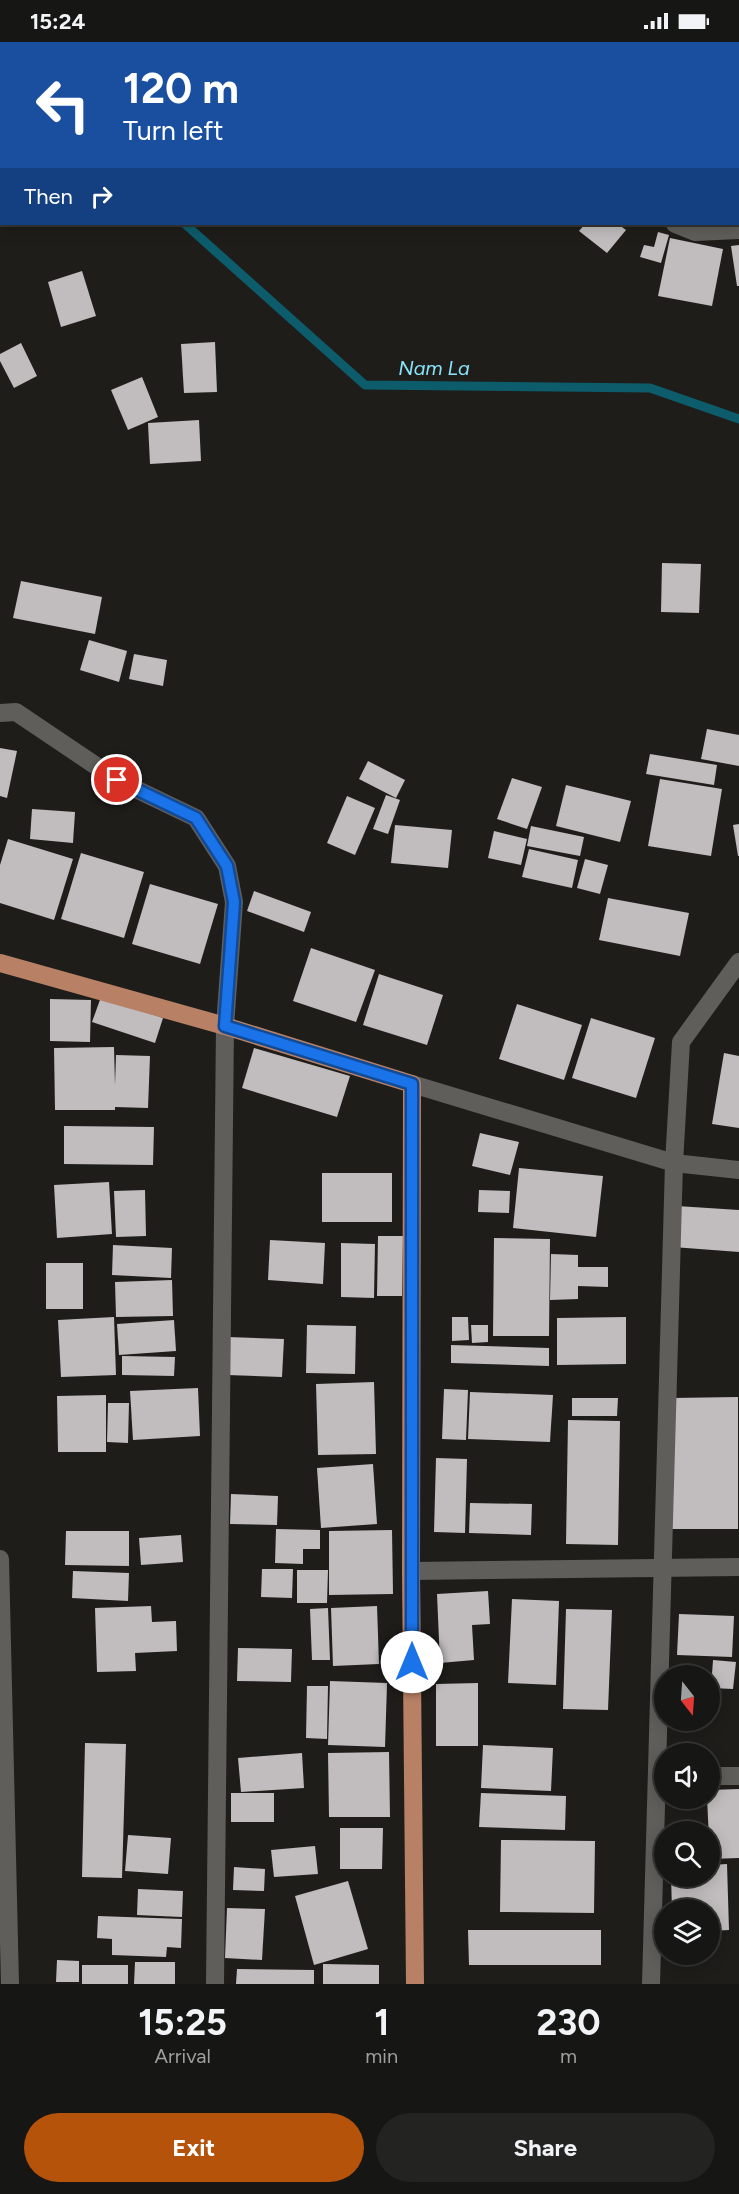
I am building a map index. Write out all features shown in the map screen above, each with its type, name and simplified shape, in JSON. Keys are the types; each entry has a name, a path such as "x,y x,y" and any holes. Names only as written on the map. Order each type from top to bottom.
{"main road":[{"path":"0,963 225,1026 412,1084 411,1571 415,1984"}],"street":[{"path":"678,225 695,232 739,230"},
{"path":"0,713 16,712 117,780 196,818 227,866 234,902 225,1026 215,1984"},
{"path":"661,1743 663,1568 674,1163 681,1042 739,962"},
{"path":"412,1084 674,1163 739,1170"},
{"path":"0,1559 10,1984"},
{"path":"411,1571 739,1567"},
{"path":"720,1776 739,1776"},
{"path":"651,1984 659,1809"}],"building":[{"path":"584,225 619,225 626,230 607,253 579,231"},
{"path":"658,232 669,235 661,263 640,257 644,245 654,247"},
{"path":"670,238 723,249 712,306 658,296"},
{"path":"739,245 739,286 737,286 731,246"},
{"path":"82,271 96,316 61,327 48,282"},
{"path":"215,342 217,392 184,393 181,344"},
{"path":"21,343 37,376 14,388 0,361 0,354"},
{"path":"142,377 158,417 128,430 111,390"},
{"path":"199,420 201,461 150,464 148,423"},
{"path":"662,563 701,564 699,613 661,612"},
{"path":"21,581 102,597 95,634 13,618"},
{"path":"89,640 127,651 119,682 80,670"},
{"path":"134,654 167,660 163,686 129,679"},
{"path":"707,729 739,735 739,766 701,759"},
{"path":"0,748 17,751 7,798 0,796"},
{"path":"650,754 717,765 714,785 646,774"},
{"path":"368,761 405,780 396,798 359,779"},
{"path":"512,778 542,787 527,829 497,819"},
{"path":"660,779 722,789 711,856 648,846"},
{"path":"566,785 631,801 620,842 556,826"},
{"path":"386,795 400,800 388,834 373,829"},
{"path":"347,796 375,808 355,855 327,843"},
{"path":"32,809 75,812 73,843 30,839"},
{"path":"739,824 739,856 738,856 733,825"},
{"path":"395,825 452,830 448,868 391,863"},
{"path":"531,826 584,837 580,856 527,846"},
{"path":"494,831 527,839 521,865 488,858"},
{"path":"8,839 73,859 54,920 0,903 0,865"},
{"path":"529,849 578,860 572,888 522,877"},
{"path":"81,853 144,872 124,938 61,919"},
{"path":"585,859 608,865 600,894 577,888"},
{"path":"150,884 218,904 200,964 132,944"},
{"path":"254,891 311,912 304,932 247,911"},
{"path":"608,898 689,913 680,956 599,940"},
{"path":"311,948 375,970 356,1022 293,1001"},
{"path":"379,974 443,995 427,1045 363,1025"},
{"path":"101,997 163,1018 155,1043 92,1022"},
{"path":"50,999 91,1000 90,1042 50,1041"},
{"path":"517,1004 582,1025 564,1080 499,1059"},
{"path":"591,1018 655,1038 636,1098 572,1078"},
{"path":"114,1047 115,1085 116,1055 150,1056 148,1108 55,1110 54,1048"},
{"path":"254,1048 350,1076 337,1117 242,1088"},
{"path":"724,1053 739,1056 739,1128 712,1124"},
{"path":"64,1126 154,1127 153,1165 64,1164"},
{"path":"480,1133 519,1142 510,1175 472,1166"},
{"path":"519,1168 603,1176 596,1237 513,1228"},
{"path":"322,1173 392,1173 392,1222 322,1222"},
{"path":"109,1182 112,1234 57,1238 54,1185"},
{"path":"145,1190 146,1236 116,1237 114,1191"},
{"path":"479,1190 510,1191 509,1213 478,1212"},
{"path":"677,1206 739,1210 739,1252 673,1247"},
{"path":"378,1236 403,1236 402,1296 377,1296"},
{"path":"494,1238 550,1239 549,1336 493,1336"},
{"path":"270,1240 325,1243 323,1284 268,1280"},
{"path":"341,1243 375,1244 374,1298 341,1297"},
{"path":"113,1245 172,1248 171,1278 112,1275"},
{"path":"551,1254 578,1255 578,1267 608,1267 608,1287 578,1286 578,1299 550,1300"},
{"path":"46,1263 83,1263 83,1309 46,1309"},
{"path":"172,1280 173,1316 116,1317 115,1282"},
{"path":"114,1317 116,1375 61,1377 58,1320"},
{"path":"452,1317 468,1317 469,1340 452,1341"},
{"path":"626,1317 626,1364 557,1365 557,1318"},
{"path":"174,1320 176,1351 119,1355 117,1324"},
{"path":"307,1325 356,1326 355,1374 306,1373"},
{"path":"471,1325 488,1325 488,1342 472,1343"},
{"path":"228,1337 284,1339 282,1377 227,1375"},
{"path":"451,1345 549,1348 549,1366 451,1363"},
{"path":"122,1356 175,1357 174,1376 122,1375"},
{"path":"374,1382 376,1454 318,1455 316,1384"},
{"path":"198,1388 200,1436 133,1440 130,1391"},
{"path":"444,1389 468,1390 466,1440 442,1439"},
{"path":"470,1392 553,1395 550,1442 468,1439"},
{"path":"106,1395 106,1452 58,1452 57,1396"},
{"path":"738,1397 738,1529 672,1529 672,1398"},
{"path":"572,1398 618,1398 617,1416 572,1416"},
{"path":"108,1403 129,1403 128,1443 107,1442"},
{"path":"568,1420 620,1421 618,1545 566,1544"},
{"path":"436,1458 467,1459 465,1533 434,1532"},
{"path":"373,1464 377,1524 321,1528 317,1468"},
{"path":"231,1494 278,1496 277,1525 230,1524"},
{"path":"470,1503 532,1504 531,1535 469,1533"},
{"path":"276,1529 320,1530 320,1549 303,1549 303,1564 275,1563"},
{"path":"392,1530 393,1594 329,1595 329,1531"},
{"path":"66,1531 129,1531 129,1566 65,1565"},
{"path":"181,1535 183,1562 141,1565 139,1538"},
{"path":"262,1569 293,1569 292,1598 261,1597"},
{"path":"297,1570 328,1570 327,1603 297,1603"},
{"path":"73,1571 129,1573 128,1601 72,1598"},
{"path":"488,1591 490,1624 472,1625 474,1660 440,1663 437,1594"},
{"path":"512,1599 559,1601 556,1685 508,1683"},
{"path":"151,1606 152,1622 176,1621 177,1651 135,1653 136,1671 97,1672 95,1608"},
{"path":"377,1606 379,1664 333,1666 331,1608"},
{"path":"328,1608 330,1660 312,1660 310,1609"},
{"path":"566,1609 612,1610 608,1710 563,1709"},
{"path":"679,1614 734,1616 732,1657 677,1655"},
{"path":"238,1648 292,1649 291,1682 237,1681"},
{"path":"713,1660 736,1662 733,1689 720,1688 720,1665 713,1665"},
{"path":"330,1681 387,1683 385,1747 328,1745"},
{"path":"478,1683 478,1746 436,1746 436,1684"},
{"path":"307,1686 328,1686 327,1739 306,1738"},
{"path":"85,1743 126,1744 122,1878 82,1877"},
{"path":"483,1745 553,1748 551,1791 481,1788"},
{"path":"389,1752 390,1817 329,1817 328,1753"},
{"path":"302,1753 304,1788 241,1792 238,1758"},
{"path":"739,1789 739,1858 720,1859 720,1821 708,1821 708,1809 720,1809 720,1790"},
{"path":"231,1793 274,1793 274,1822 231,1822"},
{"path":"481,1793 566,1796 565,1830 479,1827"},
{"path":"340,1828 383,1828 382,1869 340,1869"},
{"path":"128,1835 171,1838 168,1874 125,1871"},
{"path":"501,1840 595,1841 594,1913 500,1912"},
{"path":"315,1846 318,1874 274,1877 271,1850"},
{"path":"720,1864 727,1864 729,1930 720,1930 720,1899 672,1899 671,1887 720,1887"},
{"path":"234,1867 265,1869 264,1891 233,1890"},
{"path":"348,1881 368,1949 314,1965 295,1896"},
{"path":"138,1889 183,1891 182,1917 137,1915"},
{"path":"227,1908 265,1909 262,1960 225,1958"},
{"path":"98,1916 182,1919 181,1948 167,1947 166,1957 112,1955 112,1939 97,1938"},
{"path":"468,1930 601,1930 601,1965 469,1965"},
{"path":"57,1960 79,1961 79,1982 56,1982"},
{"path":"135,1962 175,1962 175,1984 134,1984"},
{"path":"323,1964 379,1965 379,1984 323,1984"},
{"path":"82,1965 128,1965 128,1984 82,1984"},
{"path":"237,1969 314,1970 314,1984 236,1984"}],"waterway":[{"name":"Nam La","path":"186,225 365,385 650,388 739,419"}],"route":[{"path":"117,780 196,818 227,866 234,902 225,1026 412,1084 412,1662"}]}
